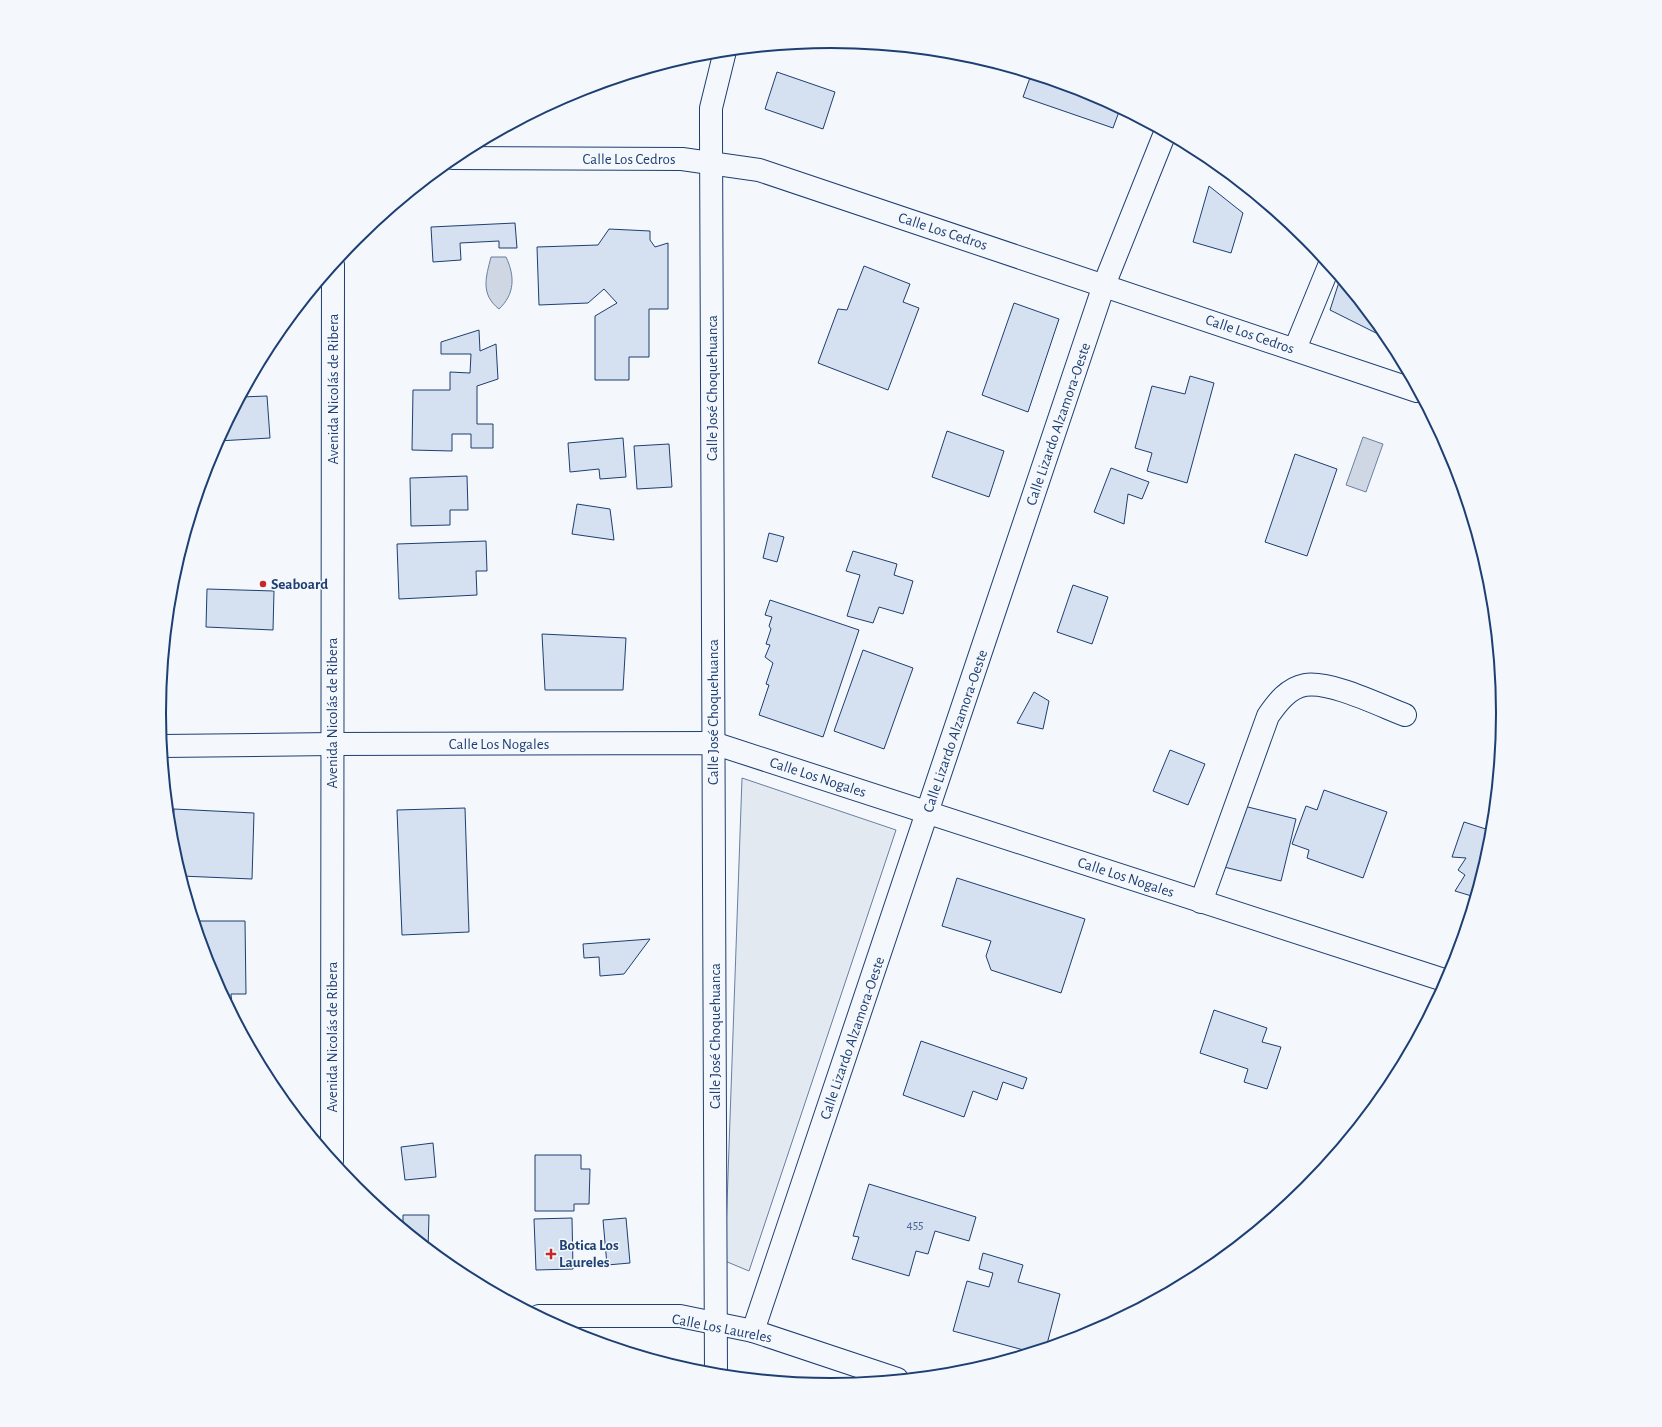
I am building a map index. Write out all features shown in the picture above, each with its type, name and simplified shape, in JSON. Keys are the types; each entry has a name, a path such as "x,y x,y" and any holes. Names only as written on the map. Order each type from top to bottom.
{"street":[{"name":"Calle José Choquehuanca","path":"716,1368 714,1323 716,1277 711,108 724,57"},
{"name":"Calle Lizardo Alzamora-Oeste","path":"753,1332 1104,285 1163,137"},
{"name":"Calle Los Cedros","path":"464,158 682,159 759,170 1411,389"},
{"path":"1295,349 1327,271"},
{"name":"Avenida Nicolás de Ribera","path":"332,1153 333,273"},
{"path":"1201,902 1268,716 1277,703 1289,692 1304,685 1325,685 1405,714"},
{"name":"Calle Los Nogales","path":"167,746 713,743 927,814 1441,979"},
{"name":"Calle Los Laureles","path":"550,1316 680,1316 753,1332 887,1377"}],"shaded area":[{"path":"491,257 506,257 511,271 511,291 499,309 489,297 486,285 487,271"},
{"path":"1363,437 1383,444 1366,492 1346,485"},
{"path":"742,778 896,830 749,1271 725,1261"}],"building":[{"path":"777,72 835,92 823,129 765,109"},
{"path":"1030,79 1086,99 1118,114 1113,128 1023,97"},
{"path":"1209,186 1243,213 1231,253 1193,242"},
{"path":"515,223 517,248 499,248 499,241 460,243 461,260 433,262 431,227"},
{"path":"609,229 650,231 650,240 655,247 668,243 668,309 649,309 649,357 629,357 629,380 595,380 595,316 617,303 604,289 588,303 539,305 537,247 598,245"},
{"path":"864,266 910,284 903,302 919,308 888,390 818,363 838,309 847,310"},
{"path":"1338,284 1359,308 1377,333 1330,310"},
{"path":"1014,303 1059,319 1028,412 982,395"},
{"path":"479,330 480,351 496,344 498,379 477,386 477,424 493,424 493,448 471,448 471,434 452,434 452,451 412,450 413,390 450,390 450,372 470,373 471,354 441,354 441,342"},
{"path":"1190,376 1214,383 1187,483 1147,471 1152,453 1135,448 1152,386 1185,394"},
{"path":"267,396 270,438 224,441 234,419 246,397"},
{"path":"947,431 1004,451 989,497 932,477"},
{"path":"623,438 626,477 600,479 599,469 570,472 568,443"},
{"path":"669,444 672,487 637,489 634,446"},
{"path":"1295,454 1337,469 1307,556 1265,542"},
{"path":"1111,468 1149,482 1142,499 1128,494 1124,524 1094,512"},
{"path":"467,476 468,510 450,510 450,525 411,526 410,478"},
{"path":"577,504 610,509 614,540 572,534"},
{"path":"769,533 784,537 777,562 763,558"},
{"path":"486,541 487,571 476,571 477,595 399,599 397,544"},
{"path":"853,551 897,564 894,575 913,581 903,614 879,607 873,623 847,616 860,575 846,571"},
{"path":"1073,585 1108,597 1092,644 1057,632"},
{"path":"207,589 274,591 273,630 206,627"},
{"path":"770,600 859,630 823,737 759,715 769,685 766,684 773,663 765,657 770,645 766,644 771,629 769,626 772,617 765,615"},
{"path":"542,634 626,638 623,690 545,690"},
{"path":"863,650 913,668 884,749 834,731"},
{"path":"1034,692 1049,701 1043,729 1017,723"},
{"path":"1170,750 1205,764 1188,805 1153,791"},
{"path":"1324,790 1387,812 1363,878 1307,858 1309,850 1292,844 1306,806 1317,810"},
{"path":"1240,805 1296,819 1281,881 1224,867"},
{"path":"465,808 469,932 402,935 397,810"},
{"path":"174,809 254,813 252,879 186,876 174,816"},
{"path":"1464,822 1486,829 1471,896 1455,891 1465,875 1458,870 1466,858 1452,857"},
{"path":"957,878 1085,919 1061,993 991,970 986,956 991,941 942,926"},
{"path":"199,921 245,921 246,994 231,994 232,1003 216,968"},
{"path":"650,939 624,974 600,976 599,957 584,958 583,944"},
{"path":"1214,1010 1267,1028 1262,1042 1281,1047 1267,1089 1244,1082 1248,1069 1200,1053"},
{"path":"921,1041 1027,1078 1023,1089 1003,1082 997,1100 973,1091 964,1117 903,1095"},
{"path":"433,1143 436,1177 405,1180 401,1147"},
{"path":"535,1155 581,1155 581,1169 590,1169 589,1204 574,1204 574,1211 535,1211"},
{"path":"869,1184 976,1217 969,1241 935,1231 928,1254 916,1251 909,1276 852,1259 859,1237 853,1236"},
{"path":"403,1215 429,1215 428,1243 426,1241 403,1223"},
{"path":"572,1218 573,1269 536,1270 534,1219"},
{"path":"626,1218 630,1263 607,1265 603,1220"},
{"path":"983,1253 1023,1265 1018,1282 1060,1294 1047,1343 1024,1350 953,1331 967,1281 989,1287 993,1273 979,1269"}],"place":[{"name":"Seaboard","path":"263,584"},
{"name":"Botica Los Laureles","path":"551,1254"}]}
